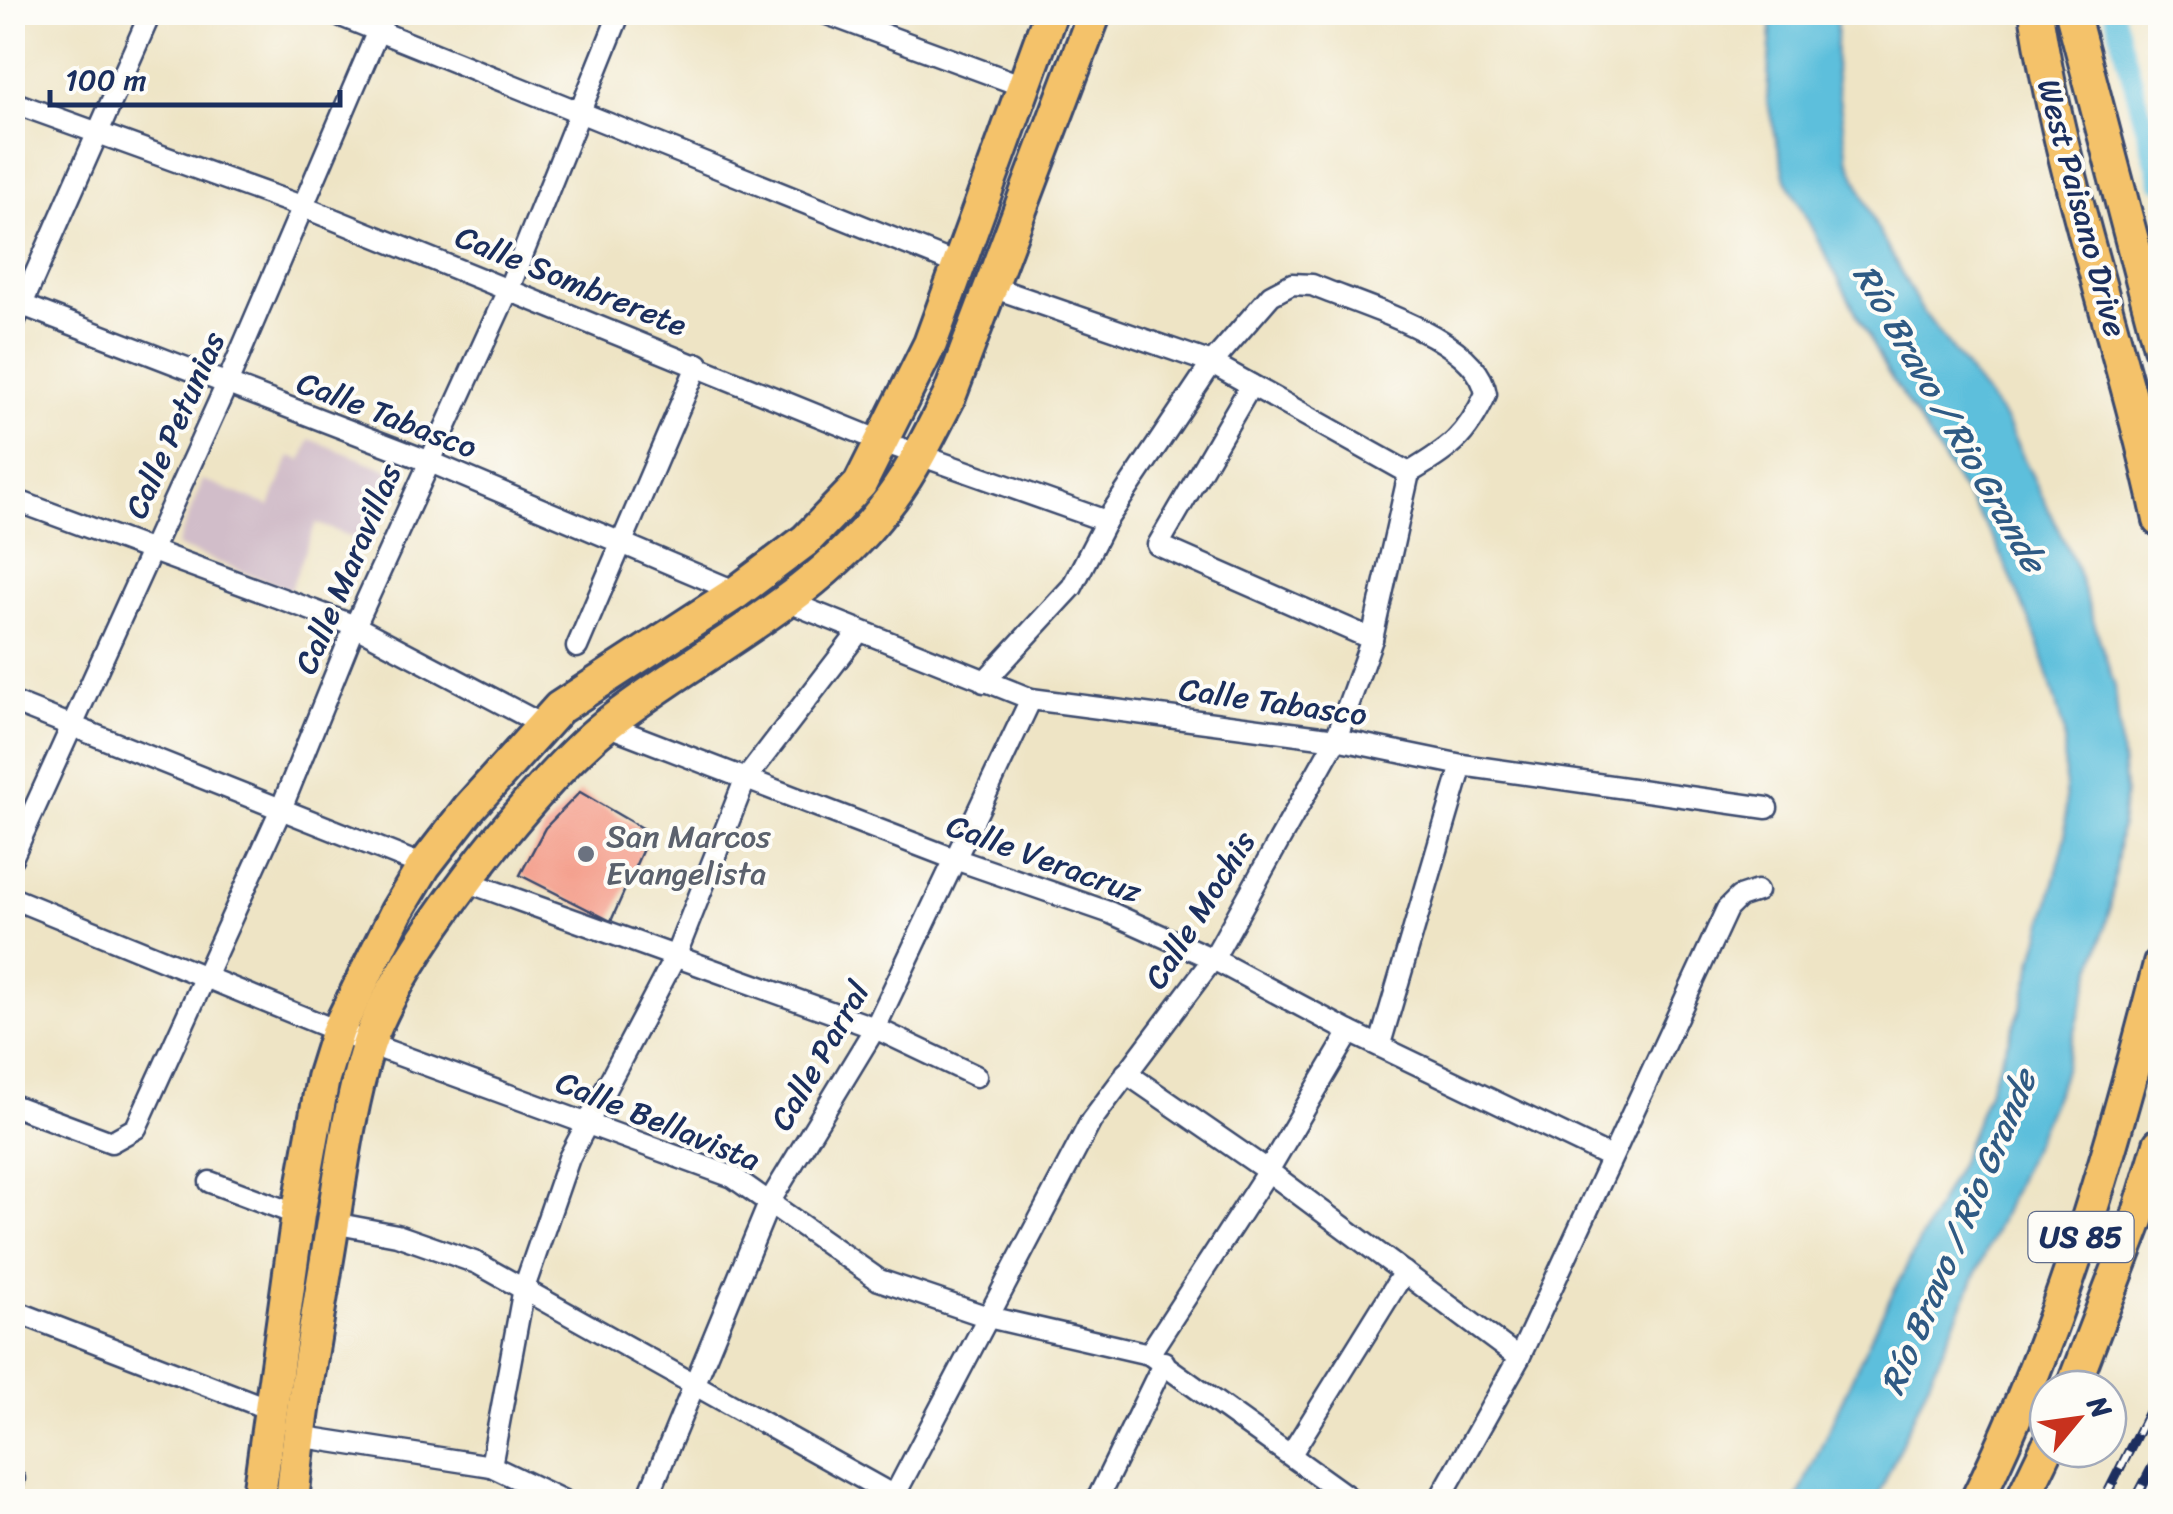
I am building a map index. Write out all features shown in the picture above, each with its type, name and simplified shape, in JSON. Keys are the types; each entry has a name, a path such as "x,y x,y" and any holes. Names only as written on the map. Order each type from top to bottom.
{"main road":[{"path":"258,1502 269,1408 319,1094 338,1030 424,866 541,724 595,680 737,592 828,522 860,484 930,344 1051,12"},
{"path":"292,1502 298,1436 333,1222 369,1044 412,963 468,882 554,774 606,725 786,601 862,535 919,456 948,397 992,287 1095,12"},
{"name":"West Paisano Drive","path":"2036,12 2065,157 2149,410 2160,520"},
{"name":"West Paisano Drive","path":"2072,12 2160,347"},
{"name":"US 85","path":"1976,1502 2038,1356 2088,1217 2160,964"},
{"name":"US 85","path":"2080,1369 2137,1220 2160,1144"},
{"path":"2022,1502 2037,1469"}],"street":[{"path":"12,327 18,303 99,134 151,12"},
{"path":"331,12 383,22 580,116 959,266"},
{"name":"Calle Maravillas","path":"12,1105 111,1142 120,1141 136,1128 281,808 354,626 508,288 620,12"},
{"path":"822,12 1023,86"},
{"name":"Calle Petunias","path":"12,858 153,551 383,22"},
{"name":"Calle Sombrerete","path":"12,102 301,206 698,364 882,442 1106,521"},
{"path":"984,682 1072,587 1106,521 1212,364 1271,295 1292,284 1312,285 1444,341 1476,367 1486,394 1463,437 1409,473 1212,364 992,287"},
{"name":"Calle Tabasco","path":"18,303 226,386 428,460 737,592"},
{"path":"577,647 698,364"},
{"path":"1251,385 1158,545 1372,639"},
{"name":"Calle Mochis","path":"893,1499 1091,1122 1213,958 1336,739 1372,639 1409,473"},
{"path":"12,499 354,626 541,724"},
{"name":"Calle Tabasco","path":"786,601 1031,699 1336,739 1462,765 1767,808"},
{"path":"491,1466 524,1288 569,1158 675,956 746,780 858,633"},
{"name":"Calle Parral","path":"646,1502 770,1201 875,1028 952,858 1031,699"},
{"path":"12,702 424,866"},
{"name":"Calle Veracruz","path":"606,725 952,858 1111,913 1213,958 1350,1032 1610,1157"},
{"path":"1380,1044 1462,765"},
{"path":"468,882 875,1028 976,1076"},
{"path":"1438,1502 1519,1358 1728,909 1739,897 1756,890"},
{"name":"Calle Bellavista","path":"12,898 369,1044 732,1177 879,1280 988,1317 1157,1358 1354,1502"},
{"path":"1096,1502 1157,1358 1350,1032"},
{"path":"1126,1073 1268,1171 1519,1358"},
{"path":"210,1182 298,1215"},
{"path":"333,1222 444,1249 524,1288 893,1499"},
{"path":"1291,1454 1404,1272"},
{"path":"12,1310 269,1408"},
{"path":"298,1436 491,1466 566,1502"}],"lane":[{"path":"2146,1502 2160,1474"},
{"path":"15,1502 18,1478"}],"shaded area":[{"path":"310,439 396,473 368,544 316,523 290,590 177,546 203,480 270,506 290,456 302,460"}],"water":[{"name":"Río Bravo / Rio Grande","path":"1772,13 1837,13 1835,71 1848,158 1875,224 1921,309 2005,420 2075,564 2115,687 2125,792 2110,909 2059,1086 1876,1501 1796,1501 1875,1328 1960,1162 2022,1006 2066,836 2064,731 2037,638 1996,543 1885,368 1786,179 1767,100"}],"building":[{"name":"San Marcos Evangelista","path":"580,792 650,833 611,921 520,875 545,828"}],"waterway":[{"path":"2114,12 2160,181"}],"railway":[{"path":"2103,1502 2160,1389"},
{"path":"2134,1502 2160,1452"}],"place":[{"name":"San Marcos Evangelista","path":"586,854"}]}
